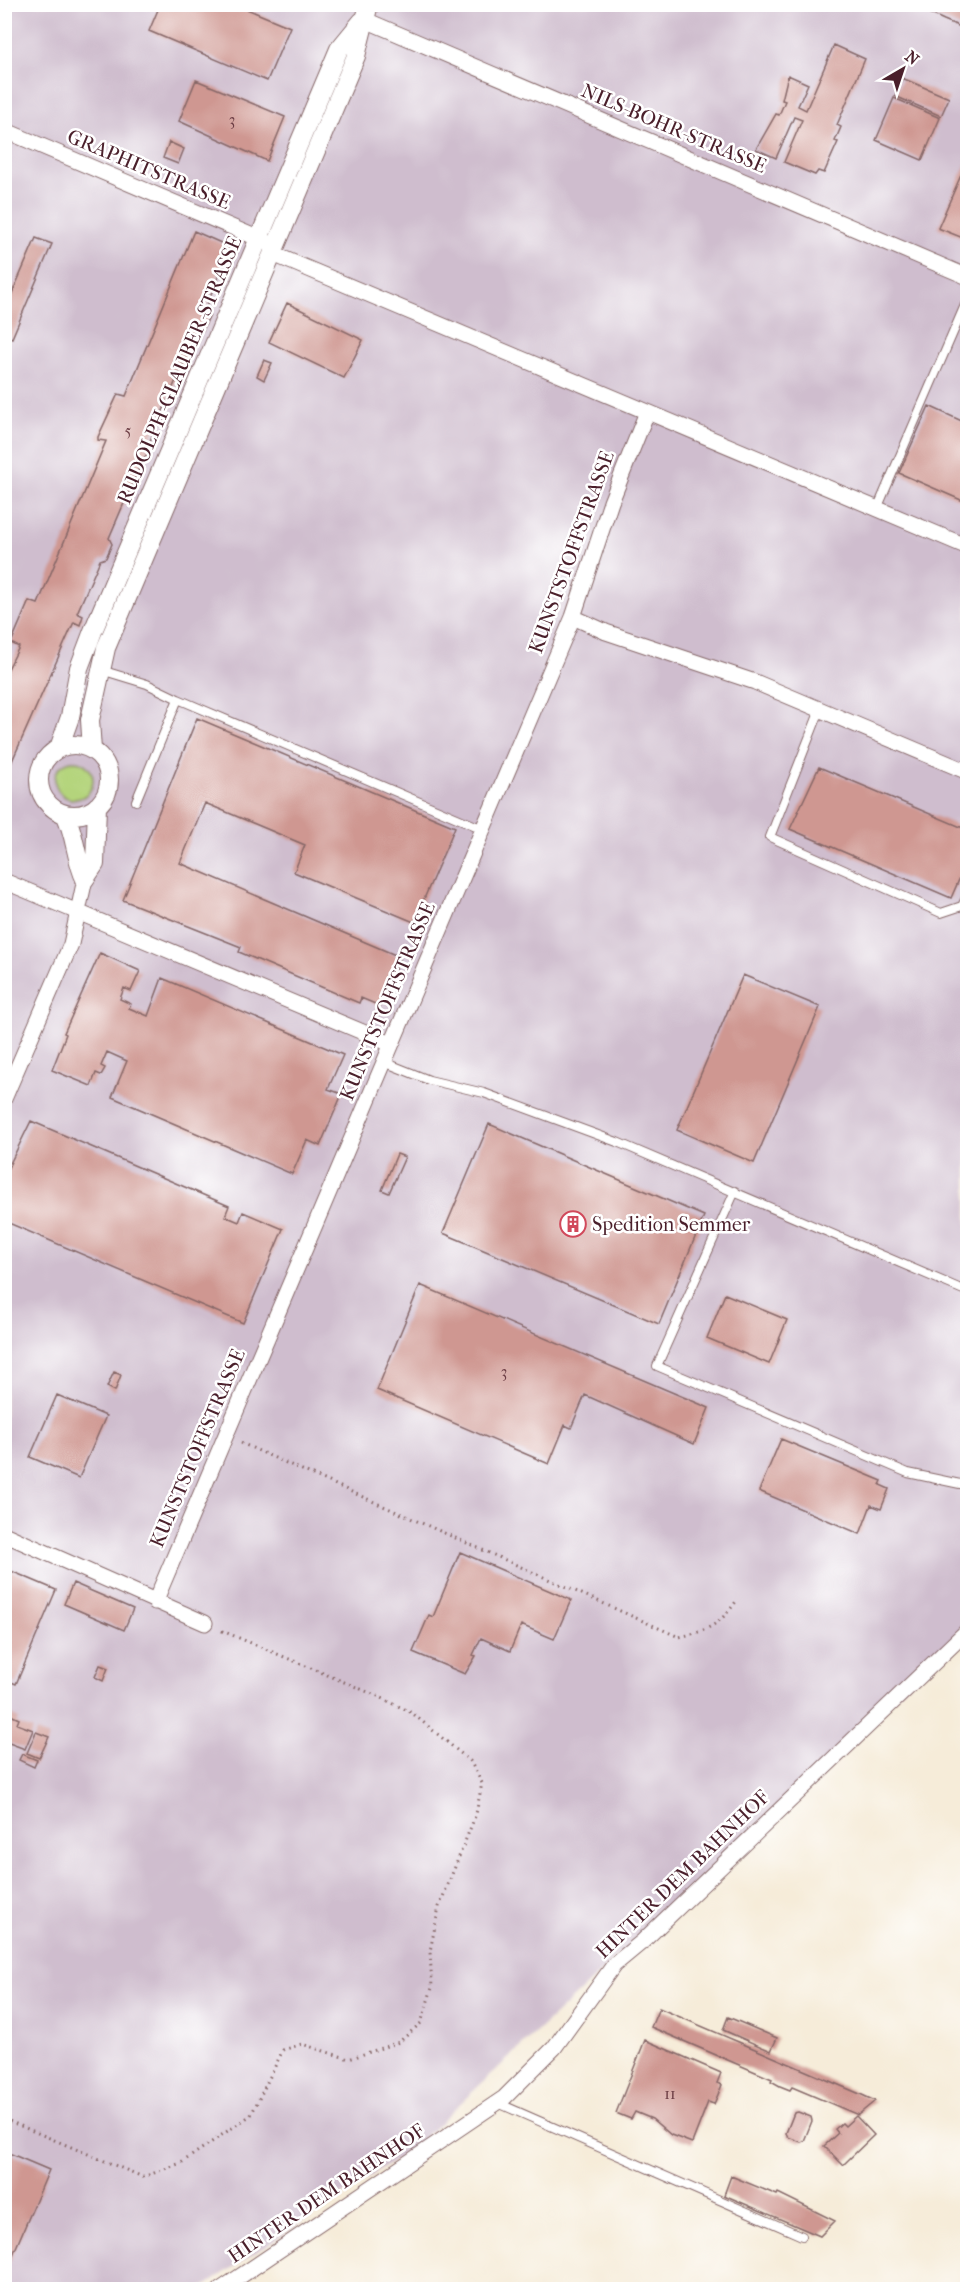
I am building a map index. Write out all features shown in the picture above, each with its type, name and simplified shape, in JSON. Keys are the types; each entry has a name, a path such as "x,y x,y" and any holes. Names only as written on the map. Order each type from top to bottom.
{"street":[{"name":"RUDOLPH-GLAUBER-STRASSE","path":"85,879 78,863 73,830 65,814 44,800 39,783 41,766 51,753 59,748 70,717 79,668 93,631 339,49 366,12"},
{"name":"RUDOLPH-GLAUBER-STRASSE","path":"4,1099 68,953 85,879 95,864 97,806 107,790 109,777 102,759 92,750 90,720 100,670 119,615 356,56 366,12"},
{"name":"NILS-BOHR-STRASSE","path":"366,12 968,277"},
{"name":"GRAPHITSTRASSE","path":"4,130 259,239 275,250 647,412 968,547"},
{"name":"KUNSTSTOFFSTRASSE","path":"155,1602 573,617 611,502 647,412"},
{"path":"573,617 606,632 755,682 968,772"},
{"path":"59,748 76,745 92,750"},
{"path":"65,814 78,815 97,806"},
{"path":"4,881 391,1044"},
{"path":"4,1534 205,1623"},
{"name":"HINTER DEM BAHNHOF","path":"220,2289 498,2103 554,2048 614,1965 643,1941 968,1630"}],"lane":[{"path":"877,509 968,298"},
{"path":"100,670 147,684 483,828"},
{"path":"136,801 178,699"},
{"path":"820,710 770,837 941,913 962,906 968,894"},
{"path":"384,1062 429,1080 484,1094 617,1142 968,1292"},
{"path":"735,1191 657,1366 908,1473 960,1484 968,1482"},
{"path":"498,2103 802,2236"}],"path":[{"path":"225,1436 679,1637 706,1632 729,1612 736,1600"},
{"path":"4,2119 143,2177 181,2163 251,2115 283,2050 302,2044 349,2059 399,2042 421,2022 432,1988 430,1951 439,1907 476,1814 482,1783 470,1761 404,1709 205,1623"}],"shaded area":[{"path":"5,5 967,5 967,1630 408,2152 200,2289 5,2290"}],"green space":[{"path":"74,761 87,767 93,780 87,793 74,799 61,793 55,780 61,767"}],"building":[{"path":"909,4 968,4 968,30 944,20"},
{"path":"160,5 237,5 290,27 267,81 149,31"},
{"path":"834,45 865,59 837,125 841,127 835,141 838,142 824,173 818,171 815,175 784,162 802,120 794,117 776,158 756,149 776,114 779,115 785,101 782,100 788,75 808,84 798,106 806,110"},
{"path":"902,78 949,98 941,116 895,96"},
{"path":"196,80 285,117 267,161 179,121"},
{"path":"894,98 940,118 922,160 876,140"},
{"path":"169,142 184,149 178,164 163,158"},
{"path":"968,159 968,240 938,228"},
{"path":"194,231 230,247 205,309 210,314 203,330 196,333 163,411 163,420 157,424 148,446 150,452 143,459 109,538 112,544 106,558 100,560 77,613 83,616 80,625 74,622 4,779 4,677 19,647 11,643 29,601 38,604 106,441 98,440 98,437 118,394 126,396"},
{"path":"36,238 52,244 12,338 4,335 4,312"},
{"path":"287,303 363,340 344,378 269,342"},
{"path":"264,360 272,363 264,380 257,376"},
{"path":"929,406 966,423 968,419 968,503 899,473"},
{"path":"197,718 455,827 414,922 294,872 305,845 205,803 180,863 400,957 380,1006 361,998 359,1003 239,952 241,947 123,900"},
{"path":"819,767 968,830 968,859 951,898 790,829"},
{"path":"100,953 140,971 131,991 124,988 120,999 131,1004 129,1008 148,1016 162,978 343,1055 328,1089 342,1094 320,1146 307,1140 292,1174 112,1097 127,1061 107,1052 101,1066 105,1068 101,1075 96,1073 91,1086 52,1070 66,1034 64,1033"},
{"path":"743,975 820,1007 754,1163 677,1130"},
{"path":"31,1121 229,1206 225,1216 239,1222 243,1212 283,1229 243,1323 4,1221 4,1176"},
{"name":"Spedition Semmer","path":"489,1124 704,1216 659,1324 443,1233"},
{"path":"397,1154 405,1157 389,1193 382,1190"},
{"path":"420,1285 709,1408 694,1444 585,1395 571,1428 565,1425 549,1464 377,1390"},
{"path":"725,1294 787,1320 769,1364 707,1338"},
{"path":"114,1372 121,1375 115,1391 107,1387"},
{"path":"57,1395 106,1416 79,1478 30,1457"},
{"path":"781,1439 882,1481 880,1485 889,1489 881,1509 871,1505 860,1534 759,1491"},
{"path":"460,1552 571,1600 554,1639 521,1625 510,1651 481,1638 473,1655 476,1656 465,1674 413,1652 429,1615 433,1617"},
{"path":"4,1568 56,1590 16,1684 4,1679"},
{"path":"73,1583 133,1609 124,1630 64,1604"},
{"path":"100,1665 108,1668 103,1681 95,1677"},
{"path":"4,1712 19,1719 17,1724 33,1730 25,1749 9,1743 4,1754"},
{"path":"36,1732 49,1737 39,1758 27,1753"},
{"path":"22,1754 37,1760 34,1767 19,1760"},
{"path":"659,2008 875,2101 858,2115 792,2087 790,2090 780,2086 771,2081 772,2079 651,2027"},
{"path":"728,2017 777,2038 771,2051 723,2030"},
{"path":"645,2040 721,2073 717,2083 722,2085 714,2104 708,2102 692,2143 671,2135 652,2119 635,2112 631,2119 616,2113"},
{"path":"798,2112 811,2117 812,2121 804,2141 801,2142 788,2137 786,2133 794,2113"},
{"path":"856,2116 874,2135 843,2165 824,2146 838,2133 835,2129 842,2123 845,2126"},
{"path":"4,2151 49,2170 9,2264 4,2262"},
{"path":"731,2176 777,2195 778,2193 835,2221 820,2236 724,2195"}],"place":[{"name":"Spedition Semmer","path":"573,1224"}]}
